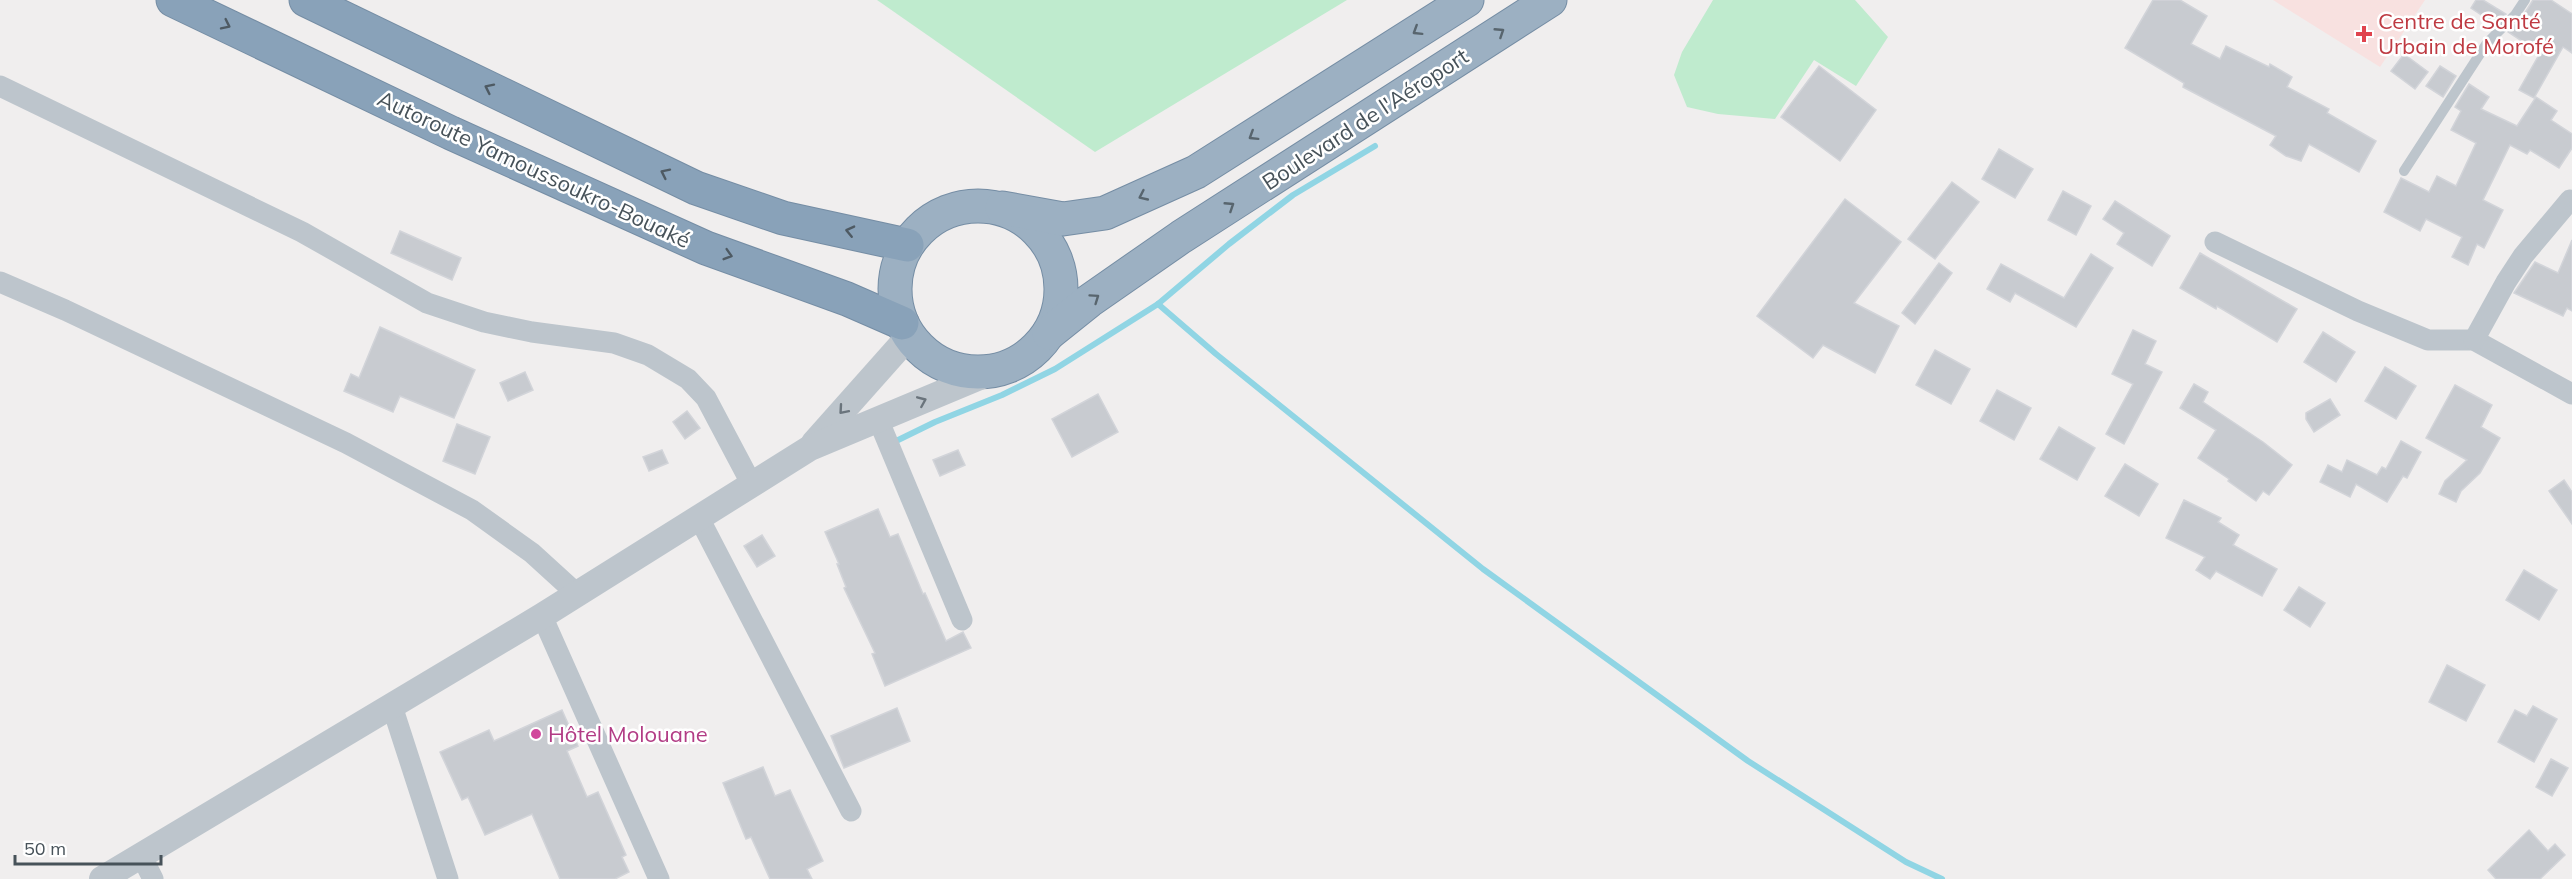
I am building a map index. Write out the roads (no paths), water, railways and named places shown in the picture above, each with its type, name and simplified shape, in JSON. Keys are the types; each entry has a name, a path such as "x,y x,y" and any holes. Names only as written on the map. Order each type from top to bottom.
{"highway":[{"name":"Autoroute Yamoussoukro-Bouaké","path":"173,0 451,133 706,248 846,299 906,329"},
{"path":"306,0 696,188 783,218 907,245"},
{"name":"Boulevard de l'Aéroport","path":"1002,208 1063,219 1105,213 1196,172 1467,0"},
{"name":"Boulevard de l'Aéroport","path":"1049,333 1089,301 1181,237 1550,0"},
{"path":"975,205 1002,208 1026,219 1044,236 1057,259 1062,284 1059,310 1049,333 1034,351 1016,364 994,371 966,372 940,363 918,346 906,329 895,297 897,270 907,245 925,224 949,210 975,205"}],"street":[{"path":"0,87 302,232 427,303 484,322 532,332 614,343 648,355 688,379 706,398 751,483"},
{"path":"2474,340 2523,256 2570,200"},
{"path":"2215,242 2358,310 2428,340 2474,340 2572,394"},
{"path":"0,282 65,310 346,443 472,510 531,553 576,594"},
{"path":"810,448 906,329"},
{"path":"102,879 542,616 698,516 810,448 994,371"},
{"path":"878,419 962,620"},
{"path":"698,516 851,811"},
{"path":"542,616 658,879"},
{"path":"393,706 448,879"},
{"path":"141,855 153,879"}],"lane":[{"path":"2404,171 2487,43 2516,15 2525,0"}],"waterway":[{"path":"892,443 1055,369 1158,304 1229,244 1293,195 1375,146"},
{"path":"1158,304 1216,354 1483,569 1748,761 1906,862 1942,879"}],"place":[{"name":"Centre de Santé Urbain de Morofé","path":"2364,34"},
{"name":"Hôtel Molouane","path":"536,734"}]}
